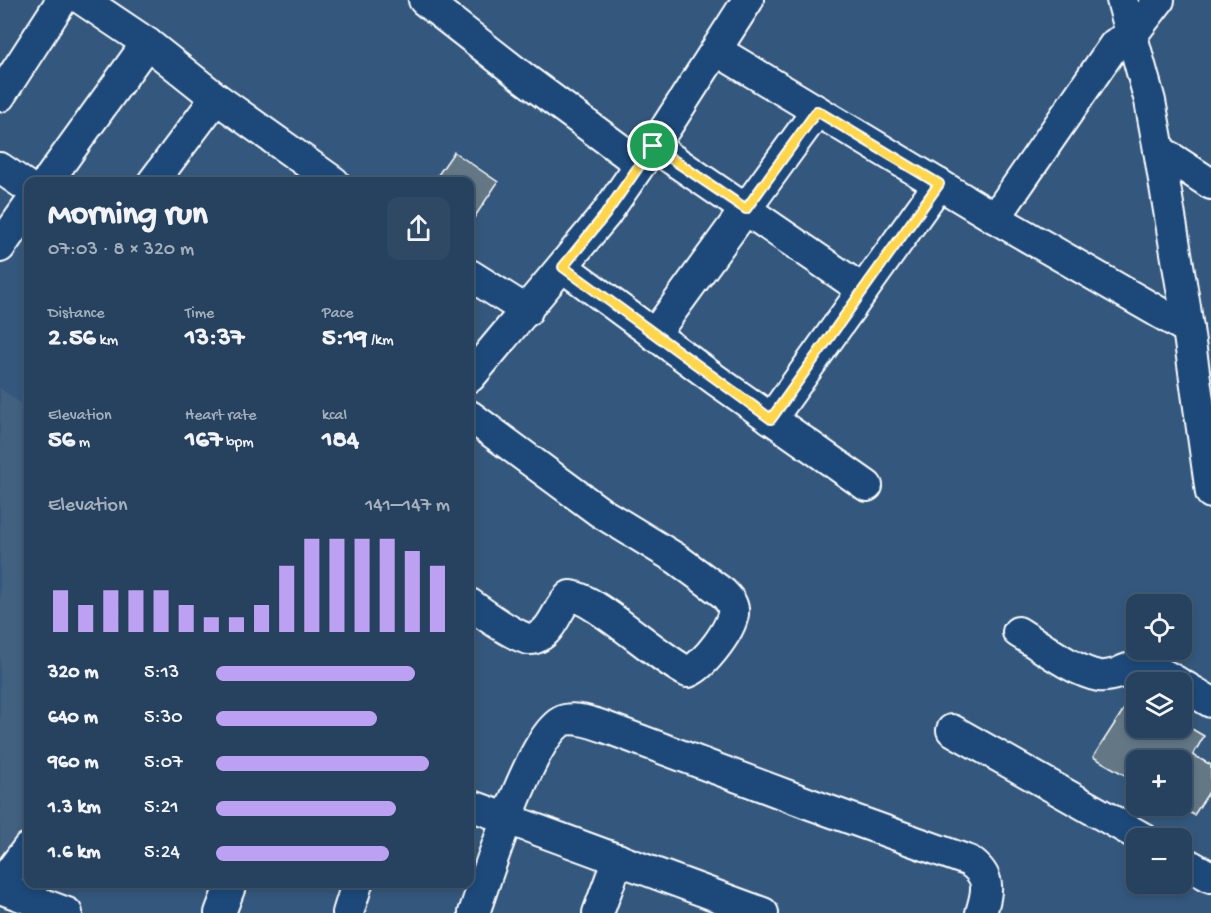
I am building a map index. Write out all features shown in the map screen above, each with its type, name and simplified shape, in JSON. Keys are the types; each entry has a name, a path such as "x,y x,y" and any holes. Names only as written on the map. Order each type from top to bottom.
{"street":[{"path":"0,96 62,0"},
{"path":"83,0 147,43 216,98 327,177"},
{"path":"424,0 525,79 646,155 746,209 863,290"},
{"path":"474,372 605,215 748,0"},
{"path":"1122,0 1150,101 1159,150 1188,329 1211,493"},
{"path":"995,218 1115,44 1132,35 1159,0"},
{"path":"51,177 147,43"},
{"path":"716,50 995,218 1188,329"},
{"path":"157,177 216,98"},
{"path":"654,334 817,111"},
{"path":"1159,150 1211,184"},
{"path":"0,168 24,184"},
{"path":"771,419 939,184"},
{"path":"0,247 24,213"},
{"path":"563,267 867,486"},
{"path":"474,278 527,311"},
{"path":"474,419 600,512 677,560 723,593 734,608 728,629 710,654 695,670 688,672 664,658 579,597 570,596 564,601 549,627 540,636 532,639 515,633 474,607"},
{"path":"1018,632 1090,674 1115,675 1128,669 1142,667 1160,672"},
{"path":"1192,692 1211,702"},
{"path":"474,913 507,819 541,744 551,728 564,720 579,719 969,861 980,869 986,878 985,900 981,913"},
{"path":"952,730 1126,828"},
{"path":"474,807 618,859 731,908 763,913"},
{"path":"24,853 0,886 67,913"},
{"path":"598,913 618,859"},
{"path":"1192,867 1211,878"},
{"path":"220,913 229,888"},
{"path":"348,913 356,888"}],"shaded area":[{"path":"0,388 24,406 24,834 0,860"}],"building":[{"path":"454,152 498,182 474,218 474,177 436,177"},
{"path":"1126,706 1126,738 1192,738 1192,729 1204,736 1193,755 1211,765 1211,789 1194,815 1192,814 1192,750 1126,750 1126,776 1093,757"}],"route":[{"path":"817,111 939,184 771,419 563,267 605,215 653,146 746,209 817,111"}]}
